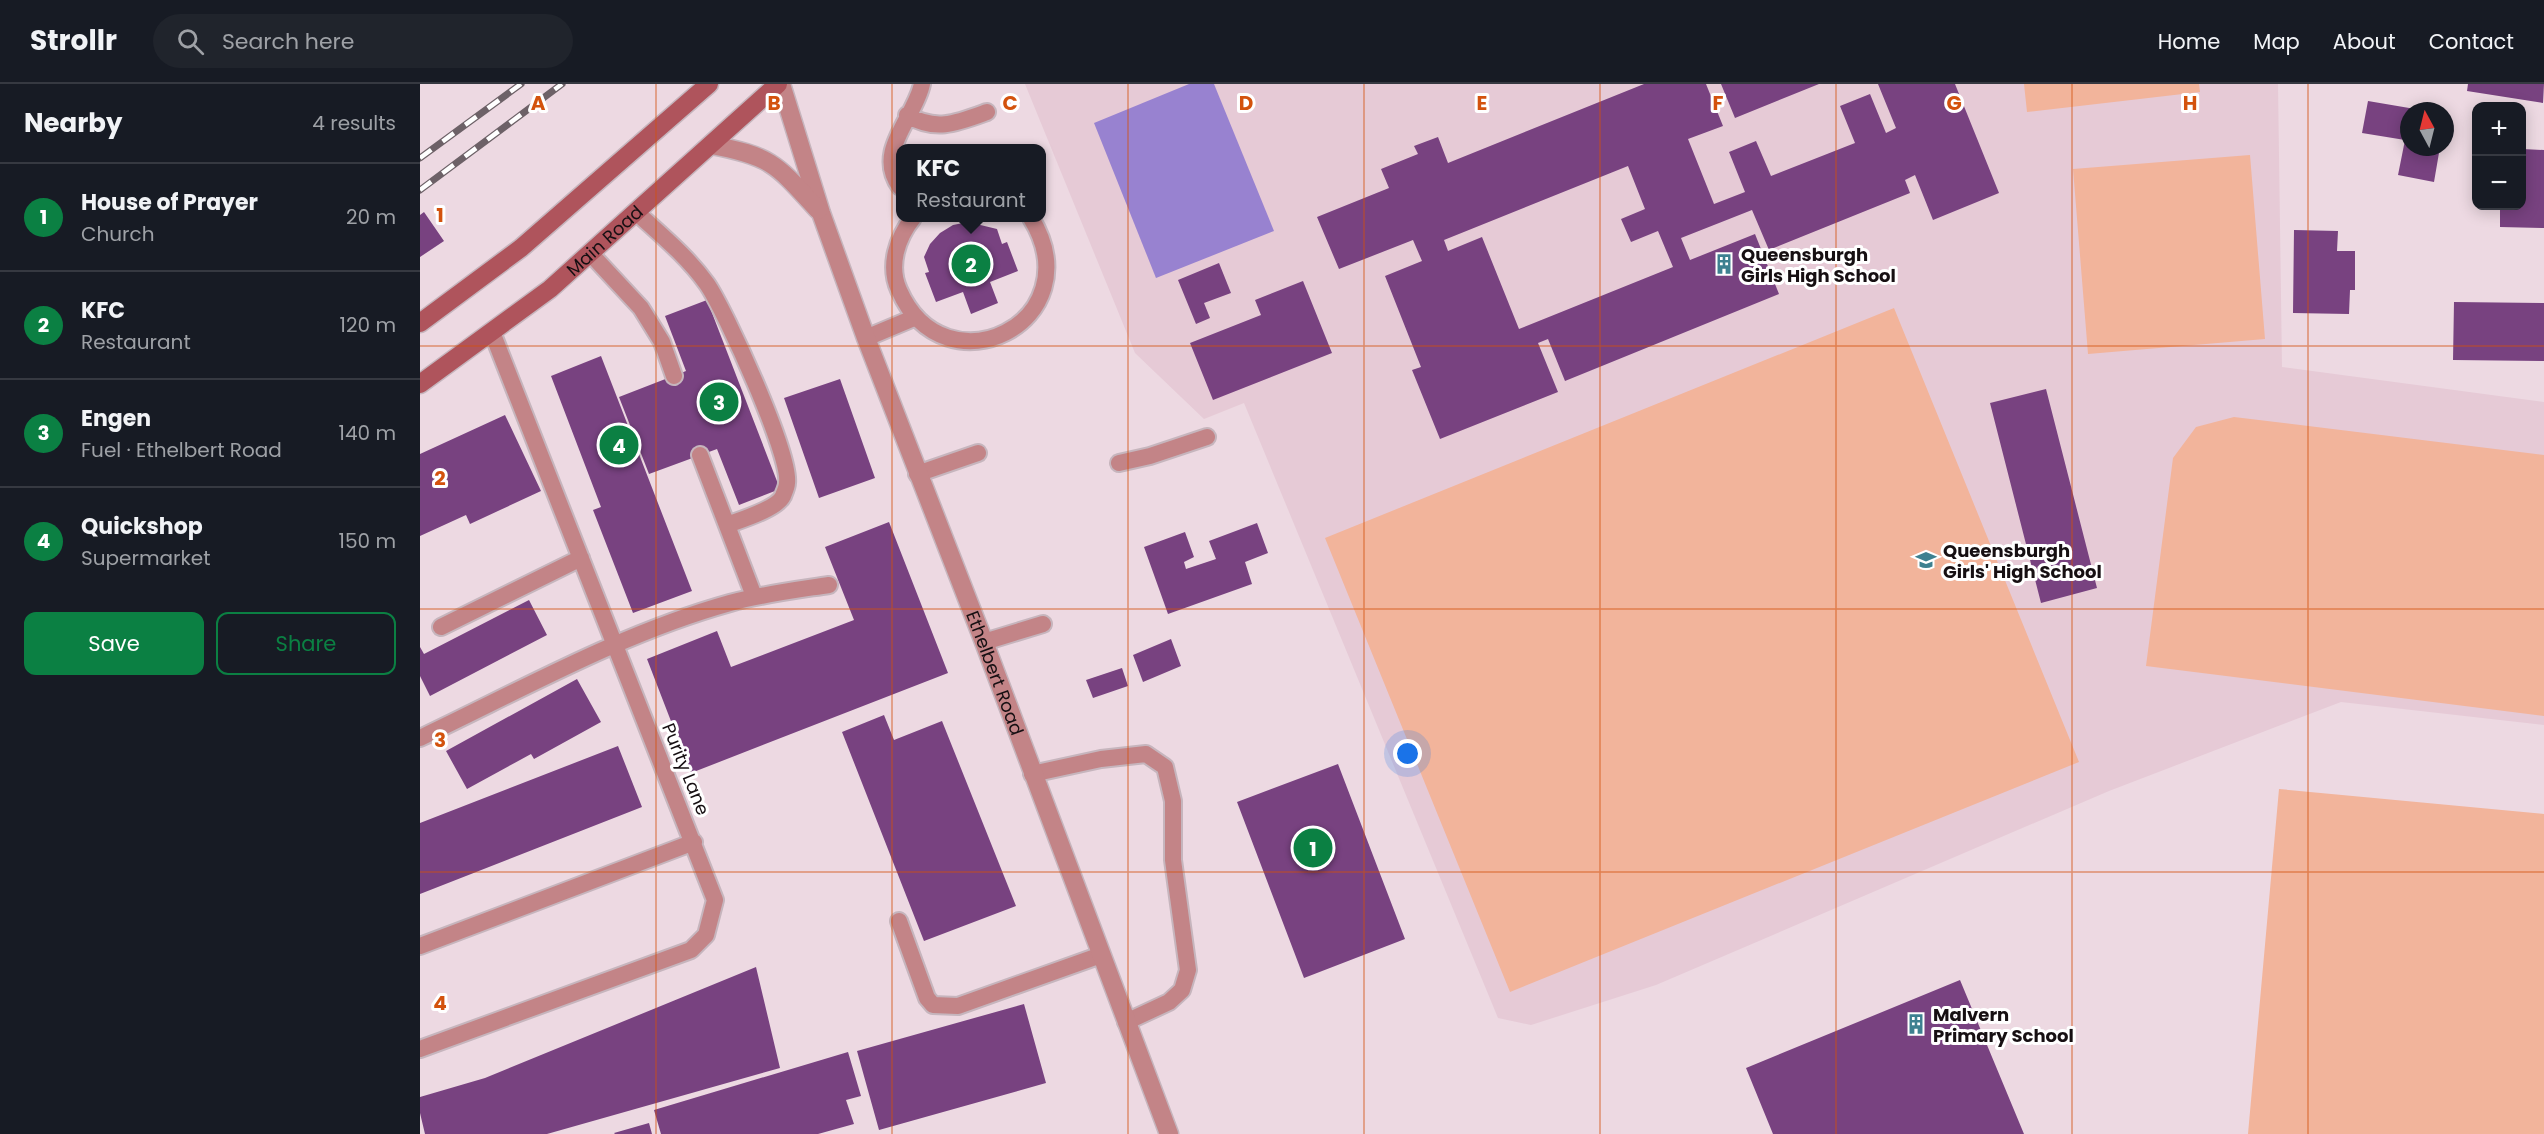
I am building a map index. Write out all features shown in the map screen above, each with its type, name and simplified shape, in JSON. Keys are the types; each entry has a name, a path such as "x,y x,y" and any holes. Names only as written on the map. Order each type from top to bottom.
{"main road":[{"path":"420,323 520,248 709,84"},
{"name":"Main Road","path":"420,384 550,289 779,84"}],"street":[{"name":"Ethelbert Road","path":"779,84 821,213 866,338 1170,1134"},
{"name":"Ethelbert Road","path":"711,146 750,152 769,161 786,175 821,213"}],"lane":[{"path":"897,144 907,115 919,98 922,84"},
{"path":"907,115 932,126 948,126 987,112"},
{"path":"896,147 890,165 896,178"},
{"path":"636,212 690,262 708,286 747,364 781,452 788,482 782,499 761,512 727,525"},
{"path":"910,222 903,231 895,256 896,283 906,307 924,326 948,339 974,342 1000,336 1023,322 1039,301 1047,276 1047,255 1041,235 1033,222"},
{"path":"590,253 640,308 662,342 674,376"},
{"path":"866,338 916,317"},
{"name":"Purity Lane","path":"420,1049 691,950 706,935 715,900 492,332"},
{"path":"1119,463 1150,456 1207,437"},
{"path":"917,474 978,453"},
{"path":"700,455 754,597"},
{"path":"441,627 581,558"},
{"path":"420,738 616,645 706,610 754,597 830,585"},
{"path":"984,642 1043,624"},
{"path":"1032,774 1101,759 1146,754 1165,767 1173,801 1173,860 1188,970 1182,990 1169,1002 1126,1022"},
{"path":"420,946 694,842"},
{"path":"899,921 927,998 933,1005 958,1005 1101,955"}],"shaded area":[{"name":"Queensburgh Girls' High School","path":"1025,84 2278,84 2282,367 2544,402 2544,725 2341,702 2109,791 1656,985 1531,1025 1498,1018 1244,403 1204,419 1135,353"},
{"path":"1189,84 1214,84 1274,231 1156,278 1094,123"},
{"path":"2024,84 2199,84 2200,92 2027,112"},
{"path":"2250,155 2265,339 2088,354 2073,169"},
{"path":"1894,308 2079,762 1510,992 1325,538"},
{"path":"2234,417 2544,455 2544,716 2146,666 2173,458 2196,427"},
{"path":"2279,789 2544,814 2544,1134 2248,1134"}],"building":[{"name":"Queensburgh Girls High School","path":"1644,84 1706,84 1723,126 1688,139 1714,204 1745,192 1729,152 1756,141 1771,176 1855,143 1840,106 1870,94 1886,133 1896,128 1878,84 1955,84 1999,193 1933,220 1915,175 1905,180 1910,193 1769,250 1752,210 1681,238 1690,260 1755,234 1779,294 1565,381 1548,339 1538,343 1558,392 1440,439 1412,370 1421,367 1385,276 1422,261 1413,240 1339,269 1317,217 1389,188 1381,169 1418,154 1414,146 1438,137 1448,163","holes":["1628,166 1645,209 1621,219 1631,242 1658,231 1673,267 1519,329 1482,237 1448,251 1444,240"]},
{"path":"1721,84 1819,84 1735,118"},
{"path":"2468,84 2544,84 2543,103 2467,91"},
{"path":"2368,101 2400,106 2400,139 2362,133"},
{"path":"2526,149 2544,150 2544,228 2500,227 2500,210 2526,210"},
{"path":"2402,156 2438,156 2434,182 2398,175"},
{"path":"424,212 444,241 420,257 420,215"},
{"path":"968,222 997,229 1002,244 1007,242 1018,271 990,282 998,303 971,314 963,292 936,302 925,273 929,272 924,257 930,244 940,233 953,225"},
{"path":"2294,230 2338,231 2337,251 2355,251 2355,290 2350,290 2349,314 2293,313"},
{"path":"1219,263 1231,293 1204,303 1210,318 1196,324 1178,280"},
{"path":"1303,281 1332,353 1213,400 1190,343 1261,315 1255,300"},
{"path":"707,300 780,489 739,505 717,449 649,474 619,397 686,371 665,316"},
{"path":"2454,302 2544,303 2544,361 2453,360"},
{"path":"601,356 692,591 633,613 593,510 601,507 551,376"},
{"path":"840,379 875,478 819,498 784,398"},
{"path":"2046,389 2097,588 2041,603 1990,403"},
{"path":"505,415 541,491 470,524 466,515 420,536 420,454"},
{"path":"889,522 948,673 691,773 647,659 717,631 731,667 854,620 825,547"},
{"path":"1257,523 1268,553 1245,562 1252,584 1168,614 1144,547 1185,532 1194,557 1184,562 1186,569 1216,559 1209,541"},
{"path":"529,600 547,635 430,696 420,676 420,647 424,654"},
{"path":"1171,639 1181,666 1143,682 1133,655"},
{"path":"1122,668 1128,686 1093,698 1086,680"},
{"path":"577,679 601,722 534,759 531,754 467,789 446,751"},
{"path":"884,715 894,740 942,721 1016,906 924,941 842,732"},
{"path":"618,746 642,807 420,894 420,823"},
{"path":"1338,764 1405,939 1304,978 1237,802"},
{"path":"756,967 780,1068 547,1134 425,1134 420,1113 420,1097 485,1078"},
{"name":"Malvern Primary School","path":"1960,980 2024,1134 1773,1134 1746,1068"},
{"path":"1024,1004 1046,1083 879,1130 857,1051"},
{"path":"848,1052 861,1096 846,1100 854,1124 818,1134 661,1134 654,1110"},
{"path":"649,1123 652,1134 614,1133"}],"railway":[{"path":"420,158 521,84"},
{"path":"420,190 562,84"}],"place":[{"name":"KFC","path":"971,264"},
{"name":"Queensburgh Girls High School","path":"1724,264"},
{"name":"Engen","path":"719,402"},
{"name":"Quickshop","path":"619,445"},
{"name":"Queensburgh Girls' High School","path":"1926,560"},
{"name":"House of Prayer","path":"1313,848"},
{"name":"Malvern Primary School","path":"1916,1024"}]}
